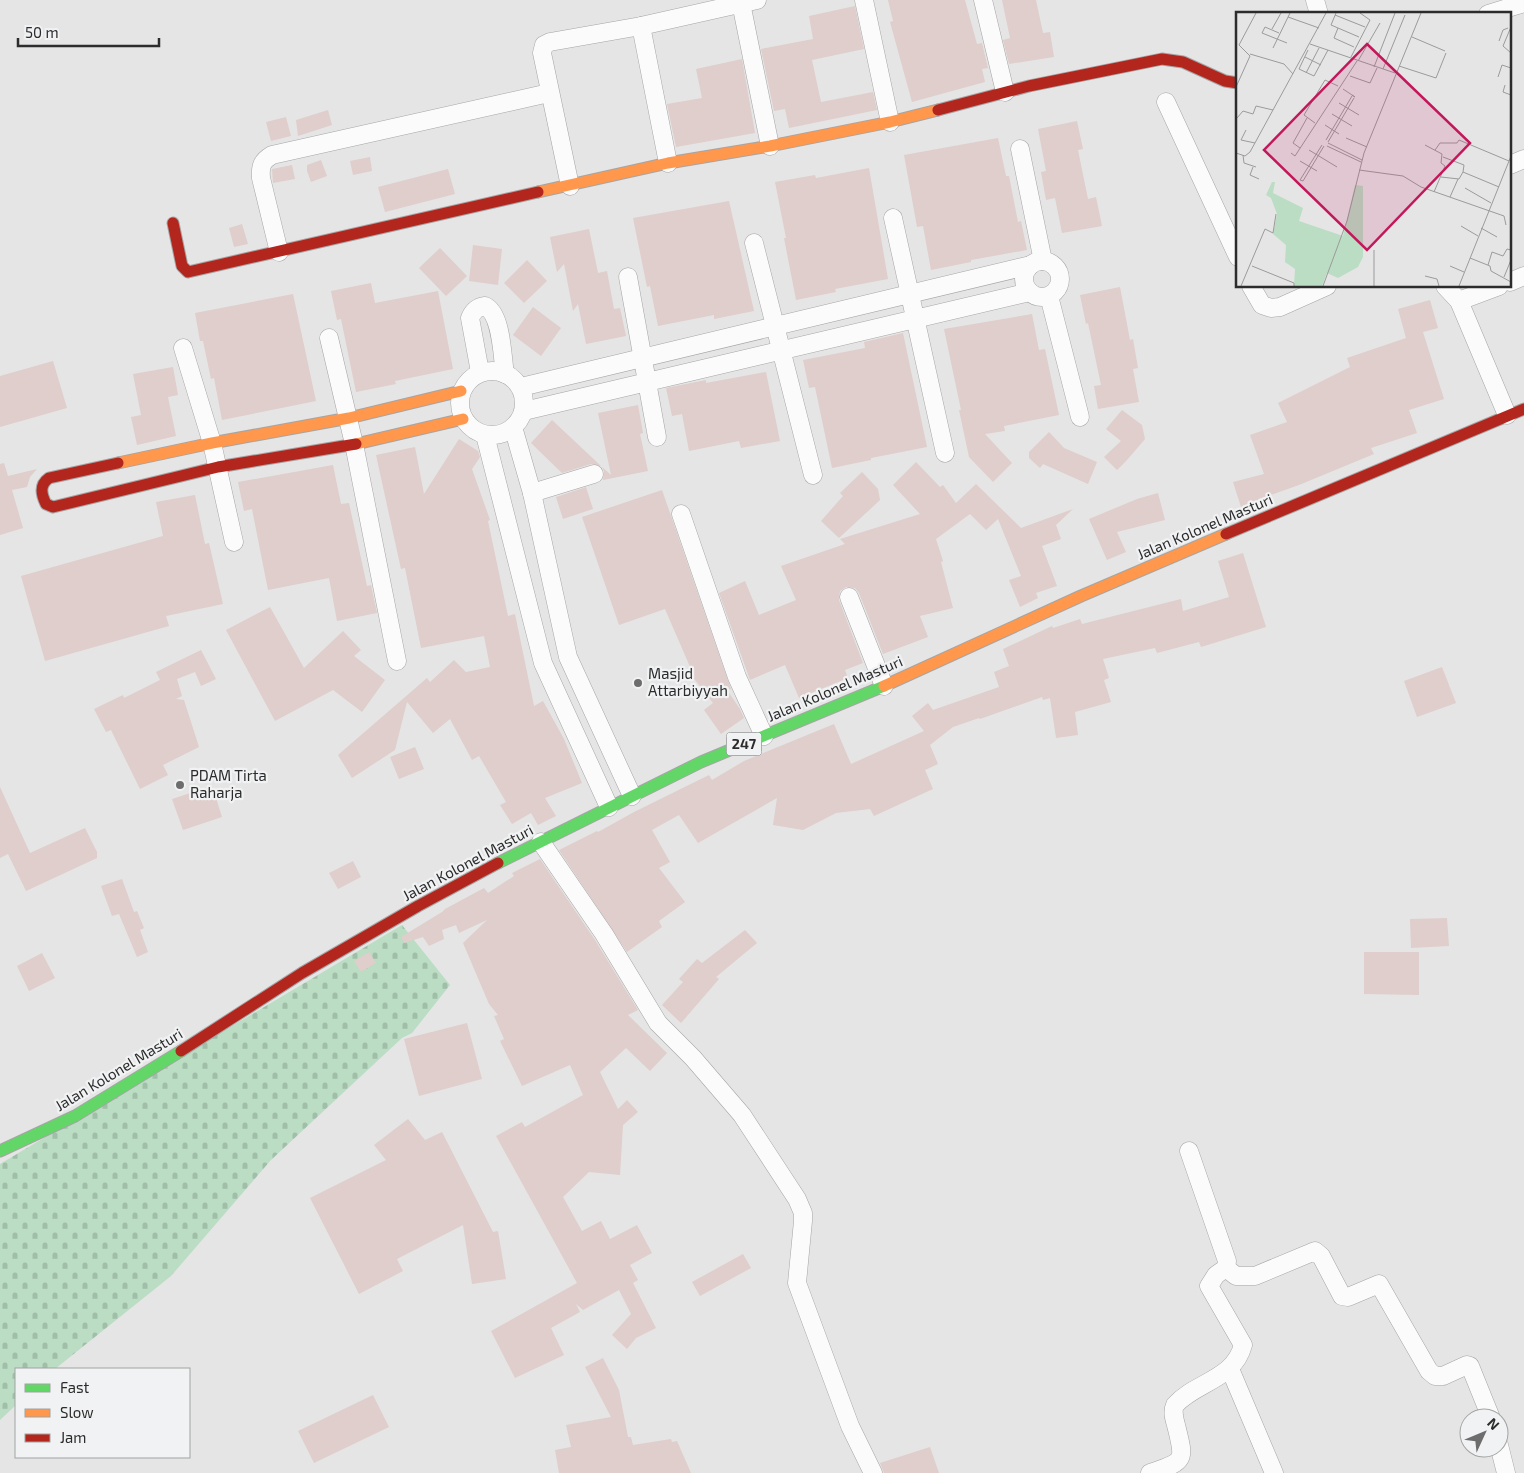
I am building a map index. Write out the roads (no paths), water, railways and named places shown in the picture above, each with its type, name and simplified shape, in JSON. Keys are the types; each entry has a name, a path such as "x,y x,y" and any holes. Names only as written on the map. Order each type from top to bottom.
{"street":[{"path":"864,0 890,122"},
{"path":"983,0 1005,92"},
{"path":"570,186 549,93 542,53 544,45 550,42 641,26 749,2 770,146"},
{"path":"1495,12 1524,4"},
{"path":"641,26 668,163"},
{"path":"173,223 182,266 188,272 668,163 770,146 890,122 1005,92 1162,59 1183,62 1225,81 1236,83"},
{"path":"279,252 260,169 262,162 272,155 549,93"},
{"path":"1166,102 1236,253"},
{"path":"1020,149 1037,263"},
{"path":"1512,164 1524,159"},
{"path":"893,218 946,453"},
{"path":"754,243 813,475"},
{"path":"521,387 1037,263 1054,266 1060,276 1057,288 1048,296 1039,296 1030,292 1026,286 1024,278 1026,271 1037,263"},
{"path":"1512,281 1524,276"},
{"path":"628,277 658,437"},
{"path":"1252,288 1262,305 1271,308 1322,288"},
{"path":"1447,288 1459,301 1507,415"},
{"path":"1459,301 1494,288"},
{"path":"524,411 1030,292"},
{"path":"1048,296 1080,417"},
{"path":"889,299 894,324"},
{"path":"480,372 470,318 472,312 485,306 490,308 497,320 505,374"},
{"path":"754,331 759,356"},
{"path":"328,338 341,419 397,661"},
{"path":"183,348 212,443 234,542"},
{"path":"622,363 627,387"},
{"path":"493,370 505,374 521,387 525,398 524,411 513,427 500,434 485,435 472,429 463,419 458,403 461,391 469,379 480,372 493,370"},
{"path":"461,391 341,419 212,443 49,478 42,483 41,489 46,504 53,506 218,467 347,445 463,419"},
{"name":"Jalan Kolonel Masturi","path":"0,1151 75,1116 201,1039 302,973 418,906 609,807 701,762 884,686 1081,596 1524,409"},
{"path":"513,427 532,493 568,657 632,796"},
{"path":"485,435 543,662 609,807"},
{"path":"532,493 594,474"},
{"path":"681,514 737,677 764,736"},
{"path":"518,565 546,556"},
{"path":"849,597 884,686"},
{"path":"541,842 604,934 658,1023 693,1058 742,1115 797,1199 803,1213 797,1282 850,1426 873,1473"},
{"path":"1150,1473 1172,1466 1180,1458 1182,1452 1173,1416 1175,1406 1186,1395 1230,1369 1240,1355 1243,1345 1210,1286 1216,1275 1226,1268 1227,1260 1189,1151"},
{"path":"1226,1268 1236,1276 1255,1276 1316,1251 1321,1256 1342,1296 1348,1297 1379,1284 1429,1371 1435,1376 1443,1376 1467,1365 1470,1366 1487,1408"},
{"path":"1230,1369 1274,1473"},
{"path":"1502,1458 1506,1473"}],"place":[{"name":"Masjid Attarbiyyah","path":"638,683"},
{"name":"PDAM Tirta Raharja","path":"180,785"}]}
